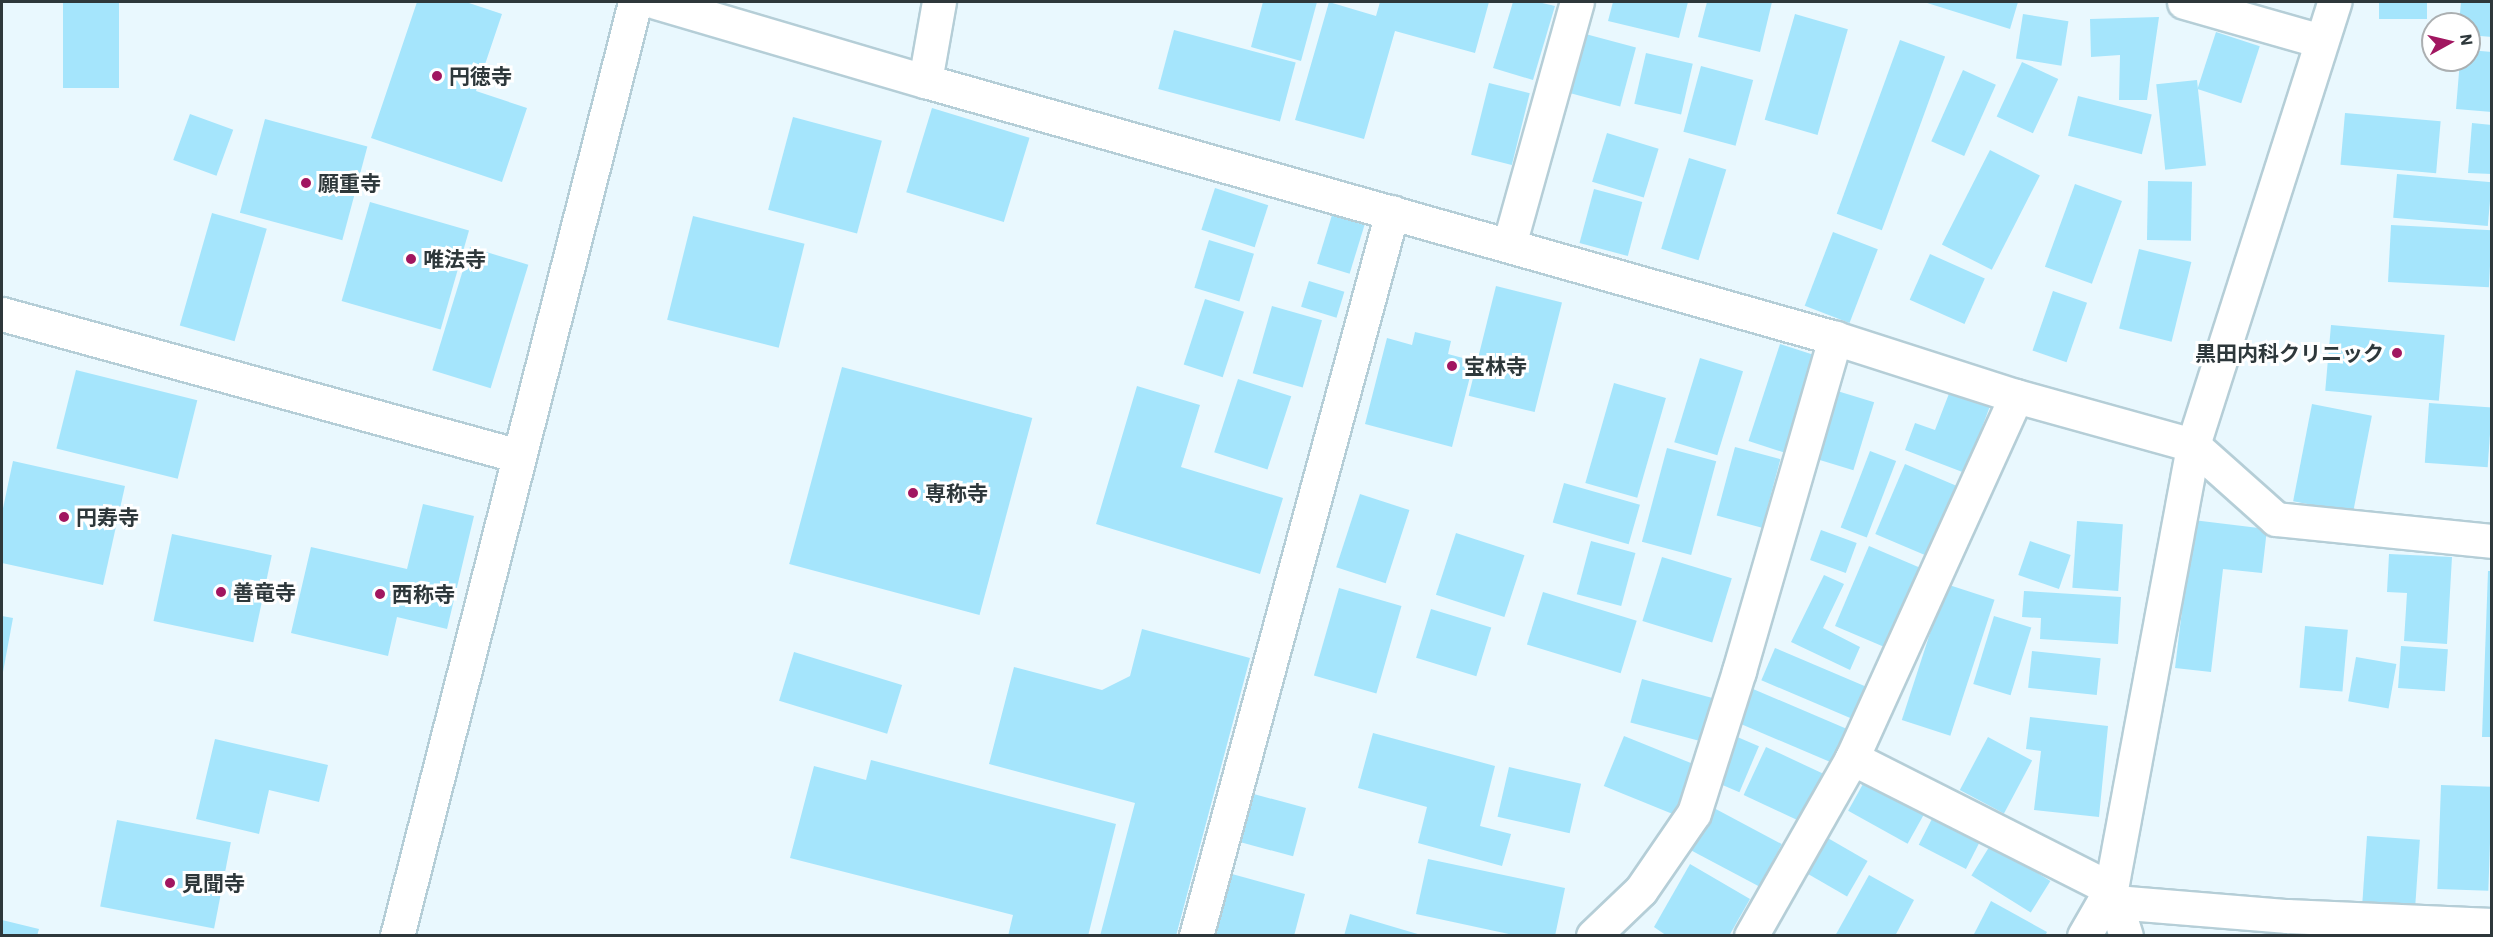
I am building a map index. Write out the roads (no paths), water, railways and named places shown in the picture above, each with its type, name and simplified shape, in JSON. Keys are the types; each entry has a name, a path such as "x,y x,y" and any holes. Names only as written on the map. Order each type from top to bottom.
{"street":[{"path":"397,936 635,2"},
{"path":"656,2 925,81 1834,338 2016,396 2193,445 2276,519 2492,541"},
{"path":"925,81 939,2"},
{"path":"1509,245 1577,2"},
{"path":"2184,2 2321,41"},
{"path":"2084,936 2113,895 2193,445 2334,2"},
{"path":"1196,936 1392,212"},
{"path":"2,314 519,456"},
{"path":"1593,936 1641,890 1694,813 1740,671 1834,338"},
{"path":"1751,936 1852,758 2016,396"},
{"path":"1852,758 2113,895 2287,916 2492,925"},
{"path":"2113,895 2126,936"}],"place":[{"name":"円徳寺","path":"437,76"},
{"name":"願重寺","path":"306,183"},
{"name":"唯法寺","path":"411,259"},
{"name":"黒田内科クリニック","path":"2397,353"},
{"name":"宝林寺","path":"1452,366"},
{"name":"専称寺","path":"913,493"},
{"name":"円寿寺","path":"64,517"},
{"name":"善竜寺","path":"221,592"},
{"name":"西称寺","path":"380,594"},
{"name":"見聞寺","path":"170,883"}]}
